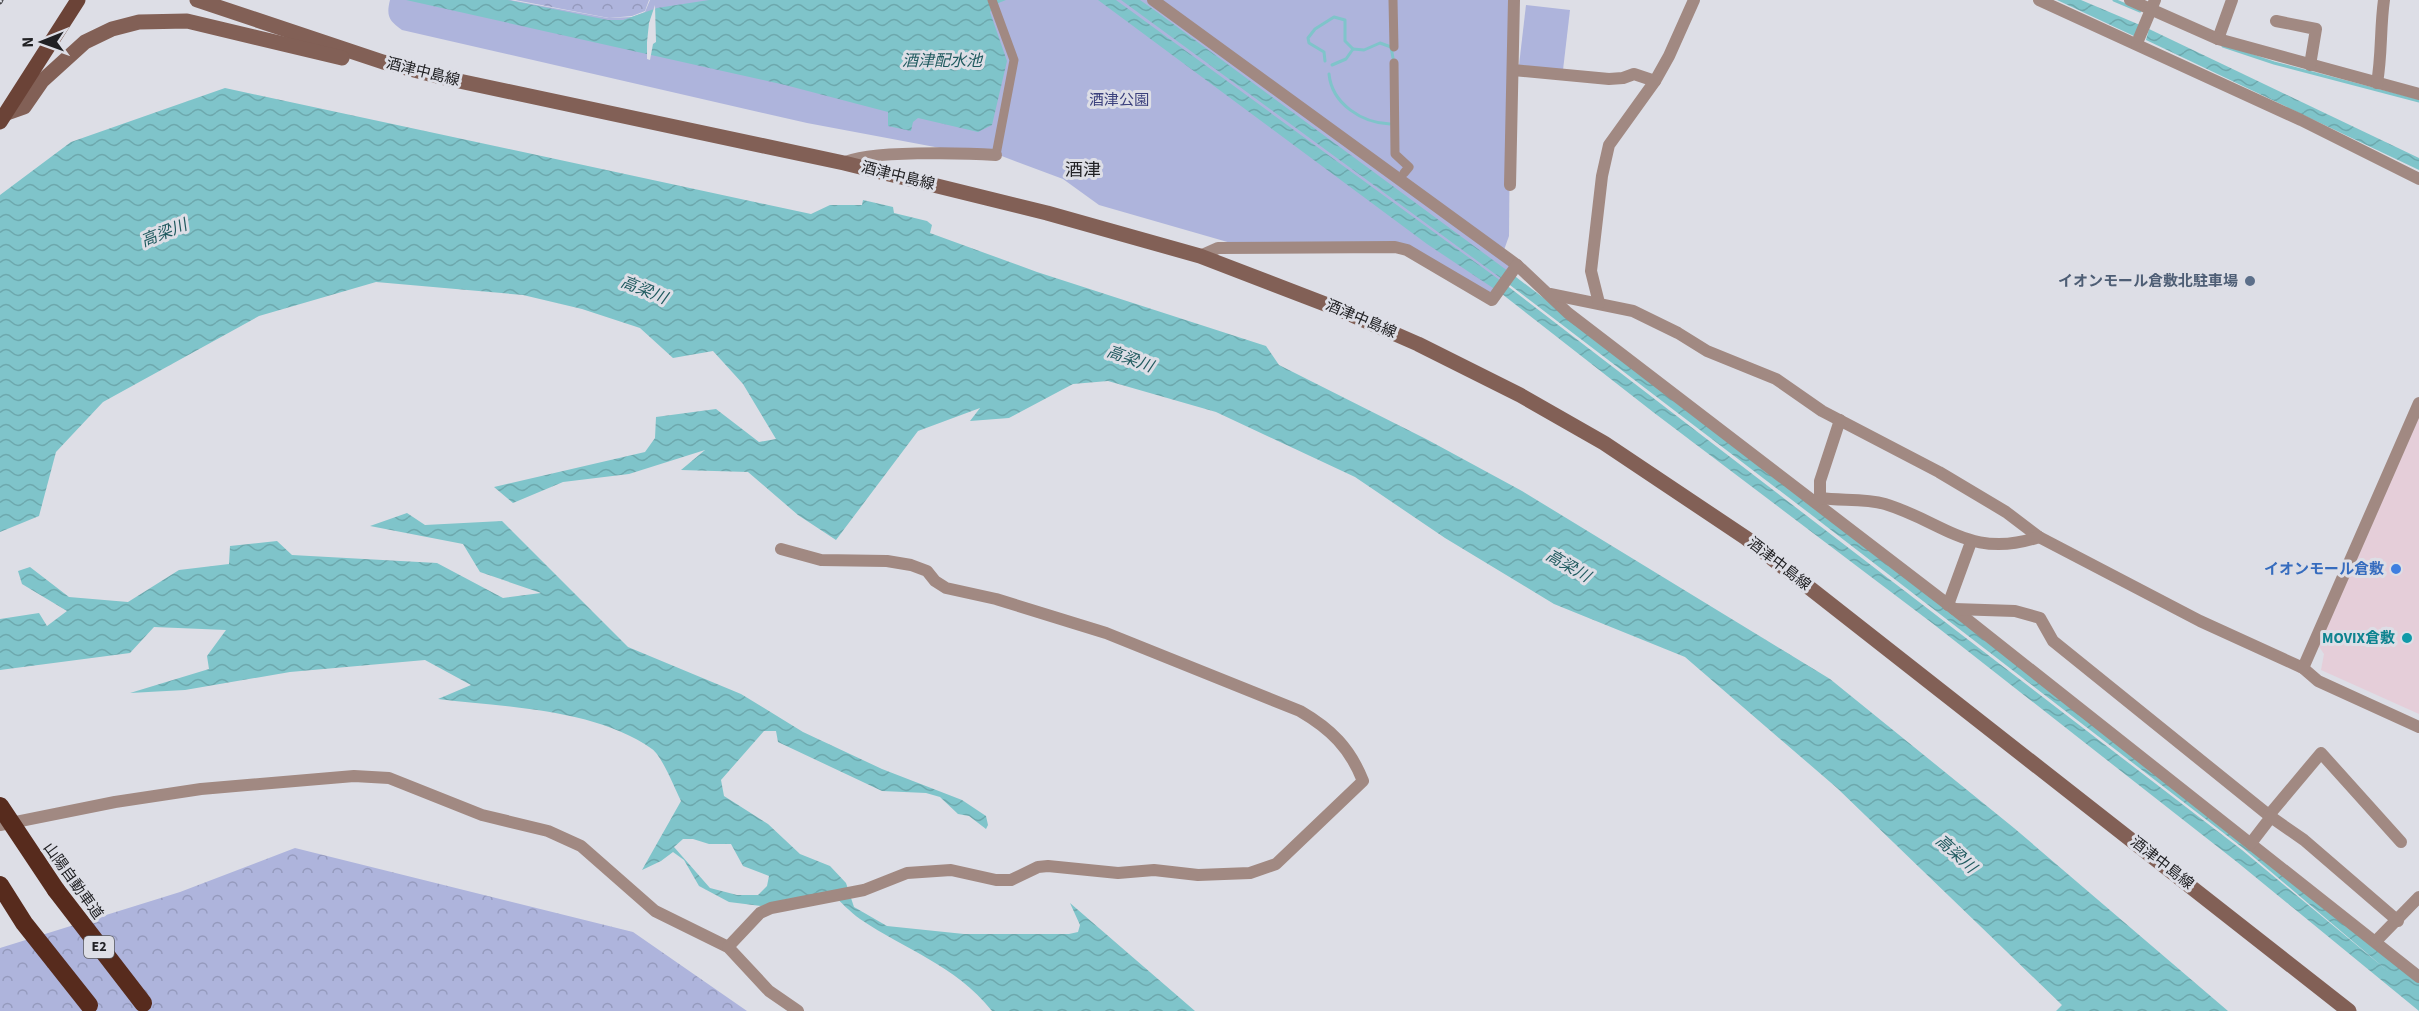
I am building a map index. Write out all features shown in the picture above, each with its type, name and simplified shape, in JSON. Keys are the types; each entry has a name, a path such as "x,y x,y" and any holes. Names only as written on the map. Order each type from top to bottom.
{"highway":[{"name":"山陽自動車道","path":"0,806 56,890 143,1003"},
{"path":"0,885 24,922 89,1005"}],"main road":[{"path":"3,117 78,0"},
{"name":"酒津中島線","path":"197,0 383,62 430,74 844,163 1047,213 1200,256 1317,300 1418,344 1520,394 1645,468 1746,538 2349,1011"},
{"path":"3,117 24,107 42,81 85,42 112,29 163,20 187,21 347,60 430,74"}],"street":[{"path":"844,163 852,159 896,155 966,152 996,155 1014,64 992,0"},
{"path":"1153,0 1550,294 1568,313 1817,500 2419,977"},
{"path":"1393,0 1394,47"},
{"path":"1510,185 1514,0"},
{"path":"1599,303 1592,271 1602,176 1609,145 1655,81 1694,0"},
{"path":"2040,0 2138,41 2419,179"},
{"path":"2130,0 2154,4 2218,39 2419,94"},
{"path":"2218,39 2232,0"},
{"path":"2377,83 2381,60 2379,31 2384,0"},
{"path":"2138,41 2154,4"},
{"path":"2276,21 2316,29 2310,66"},
{"path":"1394,63 1395,154 1409,167 1404,174"},
{"path":"1513,70 1609,79 1634,74 1655,81"},
{"path":"1200,256 1218,248 1395,247 1407,250 1428,261 1487,299 1495,297 1515,268"},
{"path":"1550,294 1633,311 1678,333 1707,351 1776,379 1822,411 1939,472 2006,512 2039,537 2245,643 2303,668 2318,681 2419,728"},
{"path":"2303,668 2419,403"},
{"path":"1817,500 1820,481 1840,420"},
{"path":"1817,500 1884,503 1971,542 2004,546 2039,537"},
{"path":"1951,607 1971,542"},
{"path":"728,947 760,914 771,908 864,890 907,873 951,870 1011,880 1038,867 1048,866 1118,873 1154,870 1198,875 1250,873 1276,864 1363,782 1348,749 1316,720 1299,711 1106,633 996,599 946,588 927,571 911,565 887,561 821,560 781,549"},
{"path":"1951,607 2015,611 2040,618 2053,641 2270,816 2304,840 2398,921"},
{"path":"2251,843 2321,753 2401,842"},
{"path":"0,825 104,804 201,789 354,776 389,778 482,814 563,836 581,846 604,863 655,911 728,947 769,991 798,1011"},
{"path":"2376,941 2419,897"}],"shaded area":[{"name":"イオンモール倉敷","path":"2419,417 2419,714 2321,670 2324,654 2318,645"}],"green space":[{"name":"酒津公園","path":"390,0 510,0 608,18 632,17 645,12 650,0 1147,0 1512,265 1492,295 1409,248 1231,243 1099,205 1063,179 999,155 951,150 807,123 402,30 390,18 388,10"},
{"path":"515,0 649,0 645,11 632,16 609,18"},
{"path":"1160,0 1511,0 1509,236 1504,250"},
{"path":"1526,5 1570,10 1563,70 1519,65"},
{"path":"295,848 633,932 747,1011 0,1011 0,948 180,892"}],"water":[{"name":"酒津配水池","path":"406,0 508,0 608,20 623,20 657,8 709,0 1006,0 996,4 990,12 1007,61 992,125 978,132 918,118 913,122 911,131 888,126 888,112 785,85"},
{"path":"1098,0 1116,0 1501,281 2242,850 2389,972 2243,848 1809,513 1502,279 1121,0 1140,0 1157,12 1516,277 1892,564 2419,982 2419,1011 2237,862 1932,623 1653,412 1502,294 1427,244"},
{"path":"2057,0 2081,0 2140,25 2134,36"},
{"path":"2149,29 2419,158 2419,170 2146,40"},
{"name":"高梁川","path":"225,88 811,214 830,205 862,205 863,200 893,207 894,213 927,221 932,225 930,233 1037,272 1266,346 1279,365 1428,440 1522,491 1830,679 2014,828 2228,1011 2056,1011 2062,1005 1837,788 1685,657 1554,604 1445,538 1355,477 1216,412 1108,381 1073,384 1009,418 970,421 980,408 918,431 836,540 798,515 748,472 681,470 705,450 629,474 563,482 513,503 494,487 645,452 655,438 656,417 716,409 759,442 776,439 743,384 713,351 673,358 640,328 582,309 523,295 376,282 259,316 103,402 56,452 39,516 0,532 0,195 71,142"},
{"path":"407,513 425,525 502,521 628,647 741,694 803,732 882,769 962,800 986,816 988,825 986,829 969,816 958,814 940,797 926,793 882,791 778,742 776,731 764,731 721,780 724,796 768,824 800,854 830,866 846,883 854,907 887,926 964,934 1069,934 1078,932 1080,925 1070,903 1195,1011 992,1011 962,981 860,919 832,894 787,899 761,906 729,902 699,886 684,860 673,852 642,870 681,801 664,765 652,749 604,725 577,718 520,708 438,699 471,685 425,660 290,672 185,690 130,693 209,669 207,656 226,630 154,627 130,653 0,670 0,619 39,613 47,626 67,611 22,584 18,571 30,567 69,597 128,602 179,570 229,564 230,546 277,541 292,555 437,563 503,598 541,593 480,572 463,544 370,526","holes":["683,839 693,839 709,844 731,844 743,866 769,876 767,886 758,895 737,895 710,888 674,847"]}],"pier":[{"path":"655,5 656,42 653,44 650,60 647,59 647,42 649,23"}],"waterway":[{"path":"2114,0 2140,11"},
{"path":"1325,61 1324,52 1309,43 1308,38 1315,29 1334,17 1345,20 1345,41 1353,49"},
{"path":"1332,65 1346,59 1353,49 1364,50 1380,43 1391,47 1393,58"},
{"path":"2223,46 2274,63 2419,101"},
{"path":"1329,74 1336,94 1350,110 1369,120 1390,124"}],"place":[{"name":"イオンモール倉敷北駐車場","path":"2250,281"},
{"name":"イオンモール倉敷","path":"2396,569"},
{"name":"MOVIX倉敷","path":"2407,638"}],"district":[{"name":"酒津","path":"1083,170"}]}
